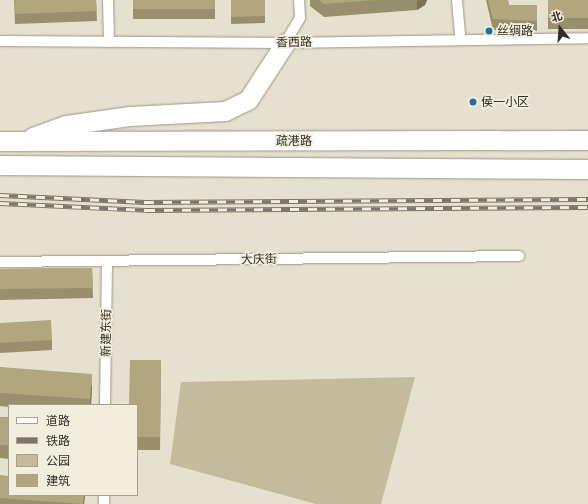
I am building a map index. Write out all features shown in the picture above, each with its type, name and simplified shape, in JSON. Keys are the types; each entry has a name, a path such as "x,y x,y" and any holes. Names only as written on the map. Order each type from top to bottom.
{"highway":[{"path":"22,141 66,125 130,116 225,111 248,100 285,43"},
{"name":"疏港路","path":"0,141 588,140"},
{"path":"0,165 588,169"}],"street":[{"path":"108,0 109,42"},
{"path":"285,43 300,18 299,0"},
{"path":"457,0 460,38"},
{"name":"香西路","path":"0,41 285,43 460,38 588,38"},
{"name":"大庆街","path":"0,262 519,256"},
{"name":"新建东街","path":"105,404 107,261"}],"green space":[{"path":"415,377 381,504 316,504 170,464 181,382"}],"building":[{"path":"15,0 96,0 97,11 15,14"},
{"path":"133,0 215,0 215,9 133,9"},
{"path":"231,0 265,0 265,16 231,17"},
{"path":"319,0 375,0 324,4"},
{"path":"488,0 508,0 509,5 537,5 537,21 493,19"},
{"path":"548,0 588,0 588,18 548,18"},
{"path":"92,268 93,288 0,289 0,269"},
{"path":"51,320 52,340 0,343 0,323"},
{"path":"130,360 161,360 160,437 138,437 138,404 129,404"},
{"path":"0,367 92,374 90,399 0,393"},
{"path":"0,417 8,417 8,445 0,445"},
{"path":"0,475 8,476 8,496 84,496 83,504 0,498"}],"railway":[{"path":"0,195 145,202 588,199"},
{"path":"0,203 146,210 588,207"}],"place":[{"name":"丝绸路","path":"489,31"},
{"name":"侯一小区","path":"473,102"}]}
